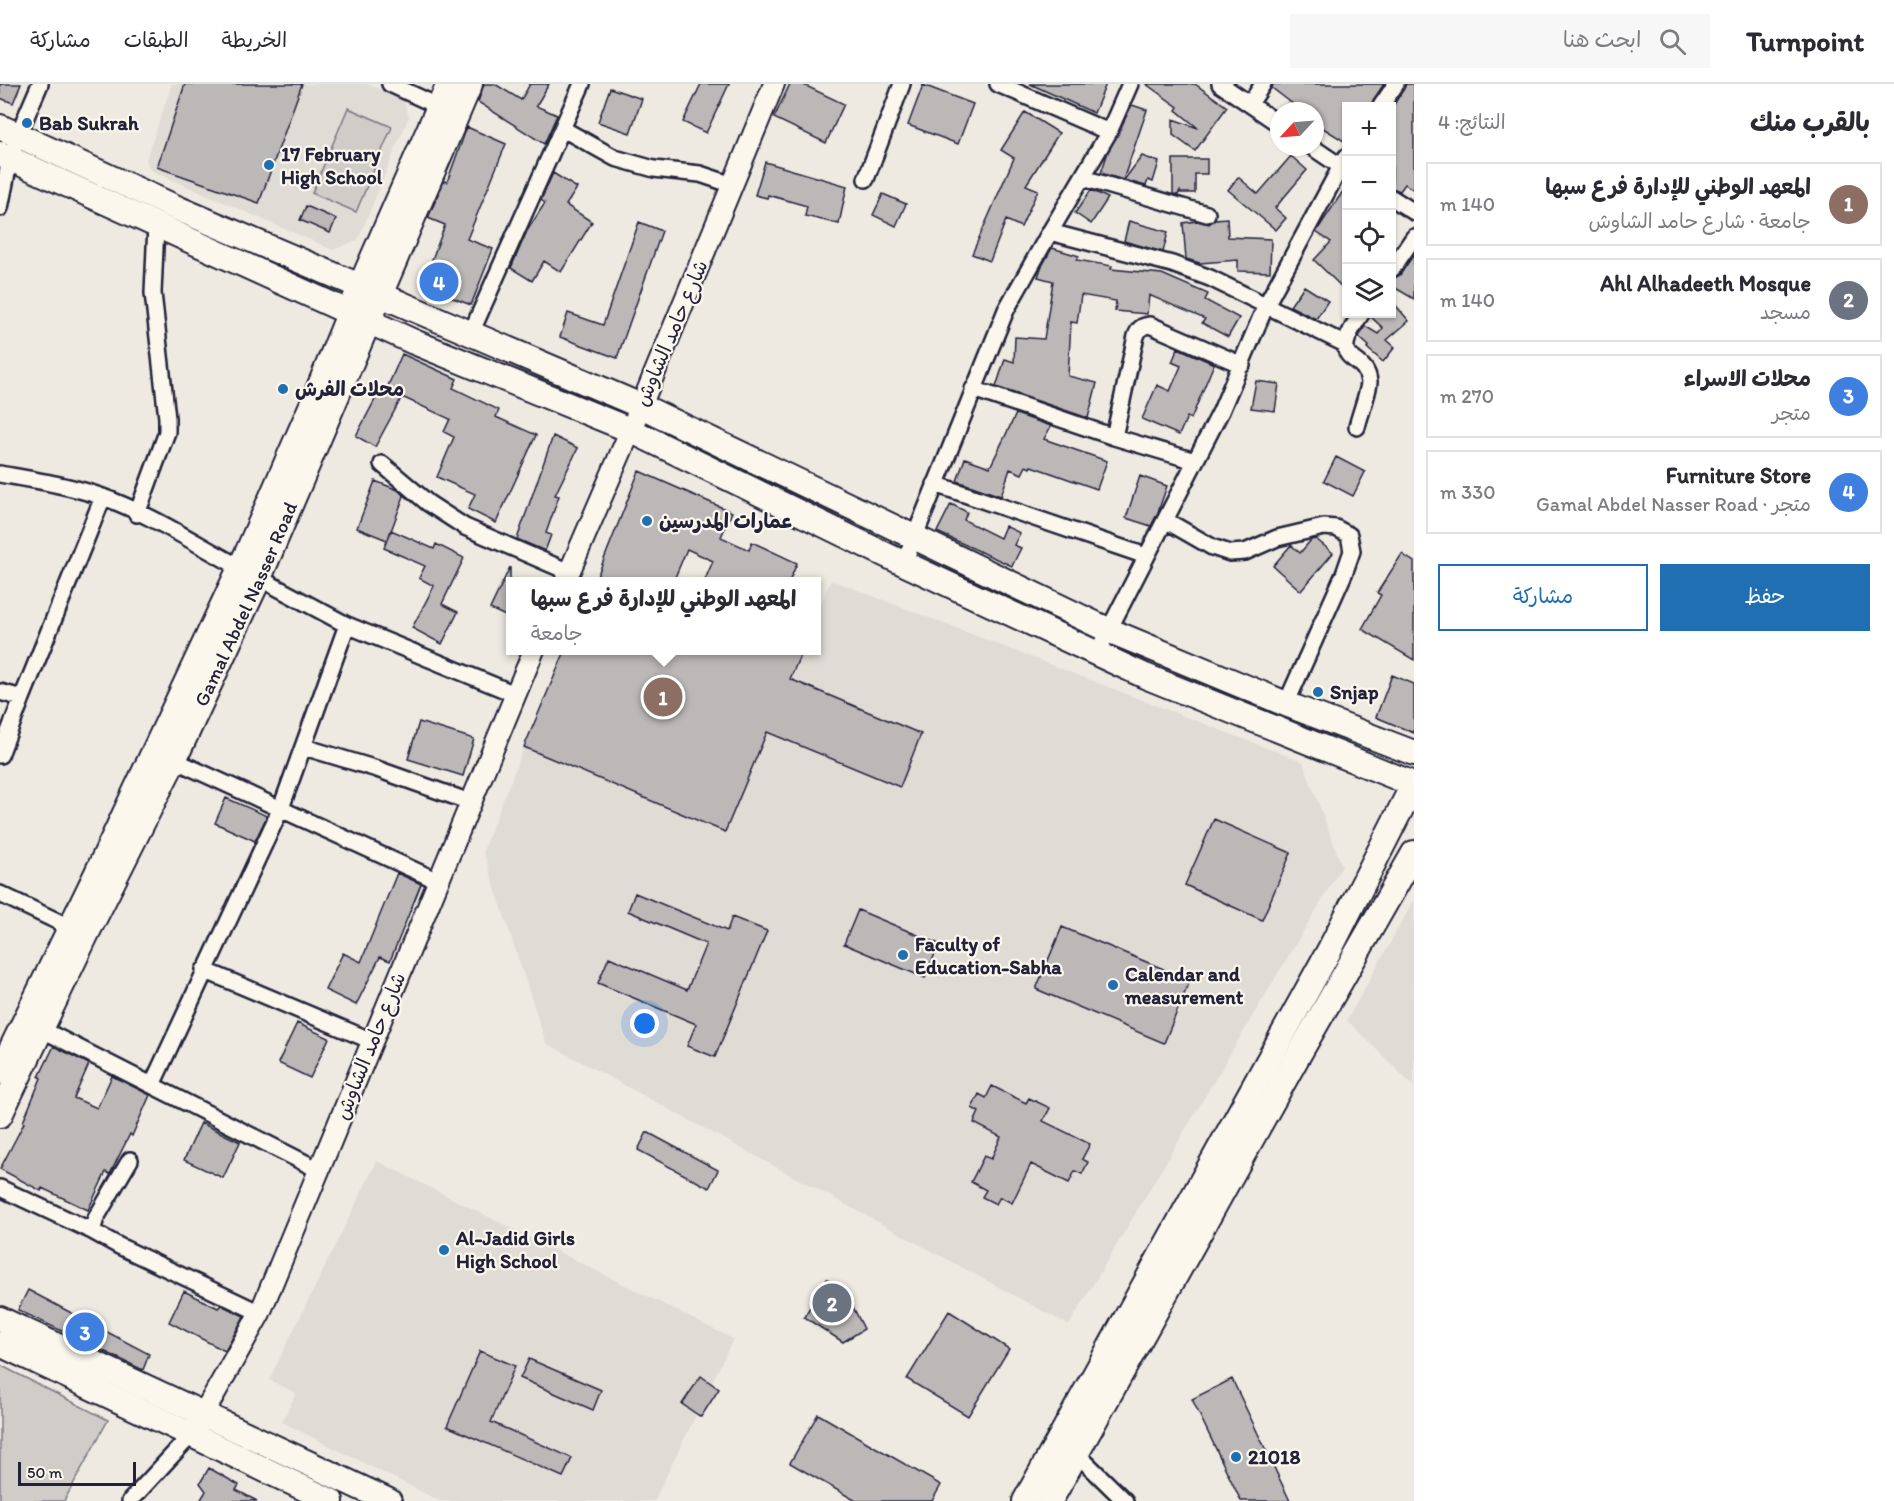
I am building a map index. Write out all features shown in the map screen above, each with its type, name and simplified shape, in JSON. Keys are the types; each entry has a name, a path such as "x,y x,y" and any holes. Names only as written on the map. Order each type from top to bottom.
{"main road":[{"name":"Gamal Abdel Nasser Road","path":"0,1072 174,760 250,573 360,317 449,84"},
{"name":"Gamal Abdel Nasser Road","path":"370,292 470,84"},
{"path":"9,131 179,209 640,406 1108,630 1286,704 1414,753"},
{"path":"5,156 360,317 630,430 904,563 1145,675 1412,782 1324,960 1025,1501"},
{"name":"Gamal Abdel Nasser Road","path":"0,1116 41,1029 78,931 250,573"},
{"path":"1050,1501 1295,1061 1414,853"},
{"path":"0,1319 389,1501"},
{"path":"0,1344 322,1499"}],"street":[{"path":"0,208 9,131 40,84"},
{"path":"390,84 440,106"},
{"path":"471,333 582,84"},
{"name":"شارع حامد الشاوش","path":"567,577 774,84"},
{"path":"866,179 902,84"},
{"path":"998,84 1109,132"},
{"path":"904,563 1006,310 1109,132 1130,84"},
{"path":"1220,84 1270,118"},
{"path":"1250,104 1263,84"},
{"path":"1384,102 1396,84"},
{"path":"563,129 615,158 654,169 700,174 733,185"},
{"path":"1324,153 1342,163"},
{"path":"1097,653 1195,461 1242,364 1266,305 1342,168"},
{"path":"1083,178 1206,214"},
{"path":"1396,201 1414,212"},
{"path":"137,514 167,432 153,293 156,225"},
{"path":"1050,232 1172,264 1210,278 1345,344"},
{"path":"1395,264 1414,237"},
{"path":"1357,428 1369,384 1365,370 1347,353 1345,344 1349,332 1358,318"},
{"path":"1114,437 1136,336 1139,329 1144,326 1150,325 1242,364"},
{"path":"973,389 1114,437 1195,461"},
{"path":"382,464 428,503 465,527 567,577"},
{"path":"0,474 71,488 103,497 347,625 515,694"},
{"path":"935,484 1146,556"},
{"path":"0,755 103,497"},
{"path":"1165,520 1212,547 1230,553 1245,552 1277,538 1324,527 1336,528 1349,536 1352,551 1344,574 1286,704"},
{"path":"152,1085 281,808 347,625"},
{"name":"شارع حامد الشاوش","path":"191,1435 260,1313 532,655"},
{"path":"0,692 22,698"},
{"path":"304,747 377,769 470,802"},
{"path":"174,760 438,881"},
{"path":"0,894 78,931"},
{"path":"204,970 372,1041"},
{"path":"41,1029 319,1170"},
{"path":"92,1231 96,1218 130,1160"},
{"path":"0,1188 260,1313"},
{"path":"130,1501 191,1435"},
{"path":"1076,1453 1125,1501"}],"shaded area":[{"name":"17 February High School","path":"172,84 367,84 402,98 409,116 358,240 333,250 150,170 146,160"},
{"path":"348,108 392,127 356,212 312,193"},
{"name":"Faculty of Education-Sabha","path":"831,580 1303,762 1342,866 1069,1325 546,1043 483,851 524,747 725,832 800,655 821,655 821,604"},
{"path":"1414,900 1414,1087 1347,1020"},
{"name":"Al-Jadid Girls High School","path":"377,1161 733,1339 654,1501 440,1501 282,1422 296,1393 269,1380"},
{"path":"0,1365 108,1420 64,1501 0,1501"}],"building":[{"path":"0,84 21,84 13,103 0,98"},
{"path":"185,84 302,84 259,203 157,167"},
{"path":"484,84 495,84 521,100 530,84 549,84 536,106 557,115 544,144 478,102"},
{"path":"701,84 729,84 706,133 683,122"},
{"path":"790,84 802,84 844,104 826,143 774,118"},
{"path":"1030,84 1106,84 1094,113"},
{"path":"1146,84 1195,84 1227,107 1195,151 1173,135 1173,119 1198,128 1176,110 1178,107"},
{"path":"1273,84 1384,84 1372,102 1342,102 1342,140 1324,129 1324,102 1290,102 1272,88"},
{"path":"1406,84 1414,84 1414,190 1405,184 1400,191 1396,190 1396,102"},
{"path":"923,85 973,104 958,144 908,125"},
{"path":"610,88 642,99 630,133 598,122"},
{"path":"1132,105 1147,110 1123,180 1101,173 1108,152"},
{"path":"1025,112 1059,133 1026,185 1038,190 1021,227 1006,220 990,261 972,254 1014,158 1001,150"},
{"path":"467,127 506,144 467,239 493,249 471,305 422,286 445,225 428,218 444,181 447,182"},
{"path":"1142,156 1159,162 1153,182 1148,180 1146,186 1124,180"},
{"path":"1291,156 1307,170 1275,208 1286,218 1276,230 1228,190 1238,177 1258,194"},
{"path":"1173,159 1207,159 1207,174 1195,174 1195,193 1180,193 1180,190 1178,195 1173,194"},
{"path":"765,162 847,186 839,224 805,216 807,206 768,195 767,198 755,195"},
{"path":"553,173 577,188 566,205 592,222 561,272 544,261 532,281 511,268 527,231 545,203 541,200"},
{"path":"1091,190 1108,198 1091,224 1075,213"},
{"path":"1342,193 1342,287 1314,260 1331,242 1316,232"},
{"path":"883,194 906,204 896,226 873,215"},
{"path":"306,206 336,219 330,233 300,220"},
{"path":"1227,218 1228,237 1271,239 1270,272 1238,271 1238,260 1200,263 1186,259 1183,223 1197,221 1209,224 1215,219"},
{"path":"1129,221 1168,232 1163,252 1124,241"},
{"path":"639,222 662,231 617,358 560,337 568,313 603,325"},
{"path":"1052,248 1079,256 1077,260 1112,266 1111,269 1162,274 1208,294 1205,300 1239,318 1228,337 1202,323 1205,319 1149,295 1147,314 1115,311 1116,301 1081,295 1077,323 1071,322 1068,376 1097,383 1088,418 996,387 1005,359 1014,362 1015,337 1044,339 1053,281 1038,277"},
{"path":"1414,254 1414,299 1396,288 1396,277 1400,275"},
{"path":"1304,286 1328,301 1316,319 1290,306"},
{"path":"1396,306 1409,321 1387,340 1395,347 1383,362 1367,348 1369,346 1359,337 1365,326 1378,334 1383,328 1372,318 1396,318"},
{"path":"1178,348 1214,364 1191,419 1187,417 1179,435 1142,419 1157,385 1170,391 1181,366 1172,362"},
{"path":"402,354 457,379 453,388 499,410 496,417 536,435 496,523 468,509 475,494 437,477 454,437 444,432 450,419 402,397 375,447 356,436 379,392 384,395"},
{"path":"1256,381 1279,384 1275,411 1251,408"},
{"path":"1016,414 1051,426 1044,439 1107,461 1097,489 1031,466 1030,468 1026,466 1022,474 1010,469 1001,496 957,481 965,458 990,467"},
{"path":"553,436 578,448 555,495 559,496 546,533 551,535 545,551 517,539"},
{"path":"1336,457 1365,472 1353,496 1324,481"},
{"path":"639,471 732,512 721,537 749,550 752,542 797,563 791,577 706,577 713,561 687,549 675,577 597,577"},
{"path":"1140,476 1167,486 1151,526 1126,518"},
{"path":"375,481 398,490 404,496 391,530 434,549 436,544 464,558 442,604 458,612 442,644 412,628 434,586 419,578 425,566 384,548 387,540 357,528"},
{"path":"951,504 967,512 964,520 1000,538 1005,526 1020,533 1014,545 1021,548 1012,566 937,532"},
{"path":"1316,539 1333,553 1301,591 1273,566 1291,545 1300,553 1311,540"},
{"path":"1402,554 1414,562 1414,660 1362,629 1381,595 1377,593"},
{"path":"510,567 510,577 506,577 506,616 490,609"},
{"path":"563,655 800,655 790,679 921,734 900,787 767,732 725,832 524,747"},
{"path":"1392,675 1414,684 1414,733 1376,717"},
{"path":"419,722 474,739 463,776 408,759"},
{"path":"226,798 267,816 255,841 215,823"},
{"path":"1214,819 1291,853 1262,920 1185,885"},
{"path":"397,873 421,884 390,961 380,957 356,1005 325,990 343,953 361,962"},
{"path":"635,893 727,931 732,917 767,931 715,1057 687,1046 696,1024 598,983 609,957 687,990 706,944 628,911"},
{"path":"858,910 939,944 925,978 844,944"},
{"name":"Calendar and measurement","path":"1062,927 1190,980 1164,1043 1036,989"},
{"path":"297,1023 329,1038 310,1078 278,1063"},
{"path":"54,1046 89,1064 74,1098 97,1108 112,1076 150,1095 132,1136 130,1134 110,1174 106,1172 88,1210 42,1188 41,1191 0,1169 24,1123 41,1078 39,1077"},
{"path":"992,1086 1026,1103 1029,1098 1050,1108 1043,1121 1090,1144 1082,1159 1088,1162 1082,1174 1075,1171 1069,1183 1031,1164 1012,1203 1000,1197 996,1204 982,1197 986,1190 971,1182 984,1156 991,1159 1001,1137 974,1123 979,1112 972,1108 979,1094 986,1098"},
{"path":"201,1123 240,1142 223,1178 184,1160"},
{"path":"647,1132 718,1170 709,1188 638,1150"},
{"path":"827,1279 844,1289 864,1329 843,1342 804,1317"},
{"path":"28,1290 149,1354 143,1370 18,1310"},
{"path":"184,1291 218,1308 221,1305 244,1316 225,1351 169,1322"},
{"path":"949,1311 1009,1349 968,1416 907,1379"},
{"path":"480,1351 515,1366 491,1422 572,1458 563,1477 447,1426"},
{"path":"529,1359 601,1390 593,1410 520,1378"},
{"path":"701,1376 719,1389 701,1417 682,1404"},
{"path":"1232,1379 1290,1501 1241,1501 1192,1399"},
{"path":"818,1414 941,1485 932,1501 856,1501 790,1463"},
{"path":"209,1468 239,1485 236,1490 257,1501 200,1501 206,1491 200,1483"}],"place":[{"name":"Bab Sukrah","path":"27,123"},
{"name":"17 February High School","path":"269,165"},
{"name":"Furniture Store","path":"439,282"},
{"name":"محلات الفرش","path":"283,389"},
{"name":"عمارات المدرسين","path":"647,521"},
{"name":"Snjap","path":"1318,692"},
{"name":"المعهد الوطني للإدارة فرع سبها","path":"663,697"},
{"name":"Faculty of Education-Sabha","path":"903,955"},
{"name":"Calendar and measurement","path":"1113,985"},
{"name":"Al-Jadid Girls High School","path":"444,1250"},
{"name":"Ahl Alhadeeth Mosque","path":"832,1303"},
{"name":"محلات الاسراء","path":"85,1332"},
{"name":"21018","path":"1236,1457"}]}
